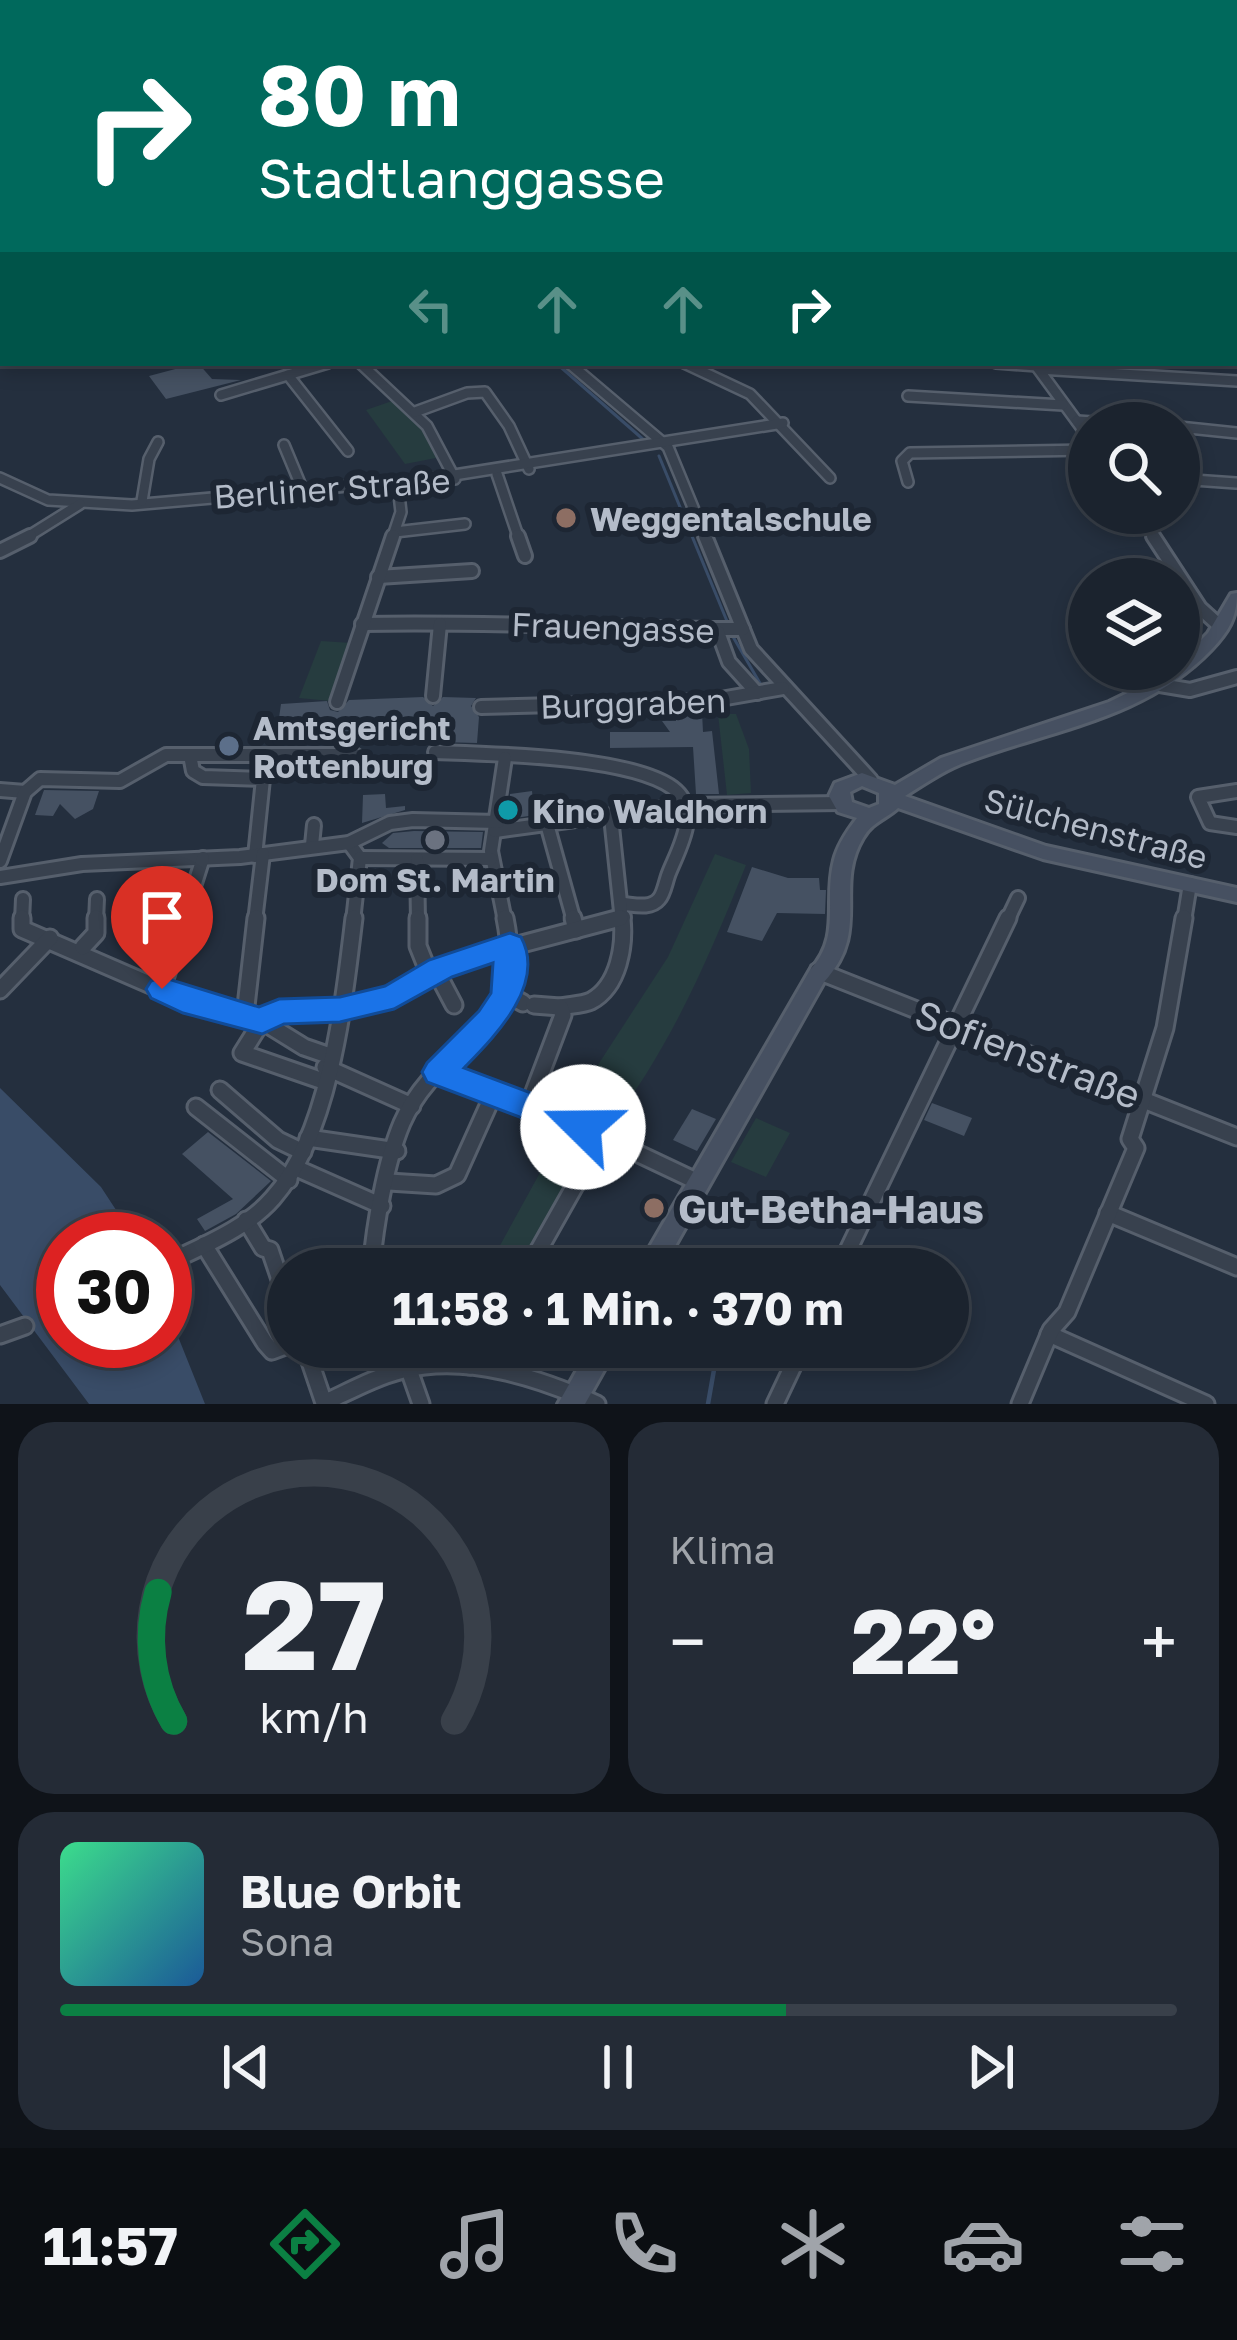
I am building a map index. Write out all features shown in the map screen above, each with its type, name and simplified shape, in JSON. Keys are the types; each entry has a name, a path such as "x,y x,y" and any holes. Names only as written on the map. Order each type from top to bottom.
{"main road":[{"path":"1200,650 1221,627 1237,598"},
{"path":"661,1248 836,946 841,930 841,867 865,800 962,756 1090,718 1149,690"},
{"name":"Sülchenstraße","path":"865,800 941,816 1043,852 1237,895"},
{"path":"582,1401 595,1368"}],"street":[{"path":"221,394 318,366"},
{"path":"363,366 434,435 455,479"},
{"path":"576,366 668,447 731,631 729,662 757,693"},
{"path":"691,366 748,389 830,478"},
{"path":"1036,366 1237,381"},
{"path":"1036,366 1068,410"},
{"path":"288,375 348,451"},
{"path":"415,412 467,393 485,392 530,469"},
{"path":"908,396 1064,405"},
{"name":"Berliner Straße","path":"0,480 43,499 80,504 304,493 497,474 783,423"},
{"path":"1200,429 1237,433"},
{"path":"142,502 149,459 158,442"},
{"path":"284,445 304,493"},
{"path":"908,482 902,461 910,453 1068,450"},
{"path":"497,474 525,556"},
{"path":"1200,480 1235,483"},
{"path":"337,702 395,532 401,508 398,486"},
{"path":"0,550 48,528 80,504"},
{"path":"395,532 465,524"},
{"path":"1152,534 1200,608 1221,627"},
{"path":"378,577 472,571"},
{"name":"Frauengasse","path":"362,624 483,621 550,629 638,626 731,631"},
{"path":"433,696 440,624"},
{"path":"0,877 82,865 259,855 349,843 390,824 547,824 686,805 865,800 854,759 731,631"},
{"path":"1200,687 1237,676"},
{"name":"Burggraben","path":"481,707 744,699 784,688"},
{"path":"327,1065 242,1053 262,1021 279,1012 340,1009 394,996 433,974 510,945 576,931 657,903 668,868 688,833 686,805 673,787 632,770 435,752"},
{"path":"0,790 29,787 49,778 120,781 166,755 356,755"},
{"path":"190,755 193,771 203,777 263,779 260,879 245,1015"},
{"path":"373,1248 402,1123 507,994 510,945 491,859 505,758"},
{"path":"0,862 3,843 29,787"},
{"path":"1237,791 1198,797 1201,811 1215,825 1237,827"},
{"path":"507,994 529,1004 560,1007 592,1001 612,976 624,954 624,911 611,817"},
{"path":"547,824 576,931"},
{"path":"313,845 314,825"},
{"path":"349,843 365,858 491,859"},
{"path":"162,989 202,858"},
{"path":"299,1160 340,1009 365,858"},
{"path":"416,859 418,946 454,1005"},
{"path":"1020,1404 1049,1334 1067,1312 1136,1148 1130,1139 1174,989 1190,884"},
{"path":"849,1248 1018,898"},
{"path":"23,899 22,929 82,947 112,968 195,1004 262,1021 327,1065 412,1106"},
{"path":"82,947 96,933 97,899"},
{"path":"0,990 47,937"},
{"name":"Sofienstraße","path":"819,973 1237,1137"},
{"path":"529,1105 559,1034 560,1007"},
{"path":"439,1072 603,1136 698,1182"},
{"path":"220,1090 299,1160"},
{"path":"389,1182 436,1185 457,1175 493,1095"},
{"path":"196,1107 382,1207"},
{"path":"541,1248 603,1136"},
{"path":"192,1251 246,1220 299,1160 334,1142 397,1151"},
{"path":"1108,1214 1237,1267"},
{"path":"246,1220 267,1249"},
{"path":"204,1245 267,1345"},
{"path":"1049,1334 1206,1404"},
{"path":"312,1368 324,1402 411,1368 421,1404"},
{"path":"476,1368 582,1401"},
{"path":"775,1404 792,1368"}],"green space":[{"path":"395,400 431,437 441,457 405,464 366,410"},
{"path":"321,641 351,643 330,701 299,698"},
{"path":"718,714 736,714 749,749 751,793 727,795"},
{"path":"715,854 746,865 669,1036 607,1130 566,1114 668,957"},
{"path":"756,1118 790,1133 766,1177 731,1162"},
{"path":"542,1169 573,1183 535,1248 499,1248"}],"water":[{"path":"0,1088 101,1187 117,1212 36,1212 36,1333 0,1285"},
{"path":"62,1368 191,1368 205,1404 89,1404"}],"building":[{"path":"201,366 212,379 241,380 166,399 149,376"},
{"path":"423,697 433,706 443,697 476,698 471,706 479,717 477,743 439,742 443,721 425,721 425,729 277,732 281,704 327,701 330,710 338,712 349,700"},
{"path":"675,712 702,712 703,732 712,731 719,794 696,794 693,747 610,748 610,732 670,732 662,721 676,721"},
{"path":"44,790 99,791 93,809 75,819 60,804 53,816 35,815"},
{"path":"532,791 533,801 553,801 556,812 508,819 510,794"},
{"path":"385,794 386,808 405,806 405,810 362,823 363,795"},
{"path":"483,832 481,848 389,848 382,843 393,833"},
{"path":"752,867 788,878 819,878 820,890 826,890 825,914 777,913 762,941 727,932"},
{"path":"932,1103 972,1118 964,1136 924,1120"},
{"path":"692,1109 716,1119 697,1151 673,1140"},
{"path":"208,1132 271,1181 236,1214 205,1231 197,1219 233,1199 182,1154"}],"waterway":[{"path":"559,366 645,441"},
{"path":"659,456 729,626"},
{"path":"732,635 761,685"},
{"path":"708,1404 714,1368"}],"place":[{"name":"Weggentalschule","path":"566,518"},
{"name":"Amtsgericht Rottenburg","path":"229,746"},
{"name":"Kino Waldhorn","path":"508,810"},
{"name":"Dom St. Martin","path":"435,840"},
{"name":"Gut-Betha-Haus","path":"654,1208"}],"route":[{"path":"162,989 195,1004 262,1021 279,1012 340,1010 394,996 440,968 510,945 507,994 490,1020 439,1072 583,1127"}]}
